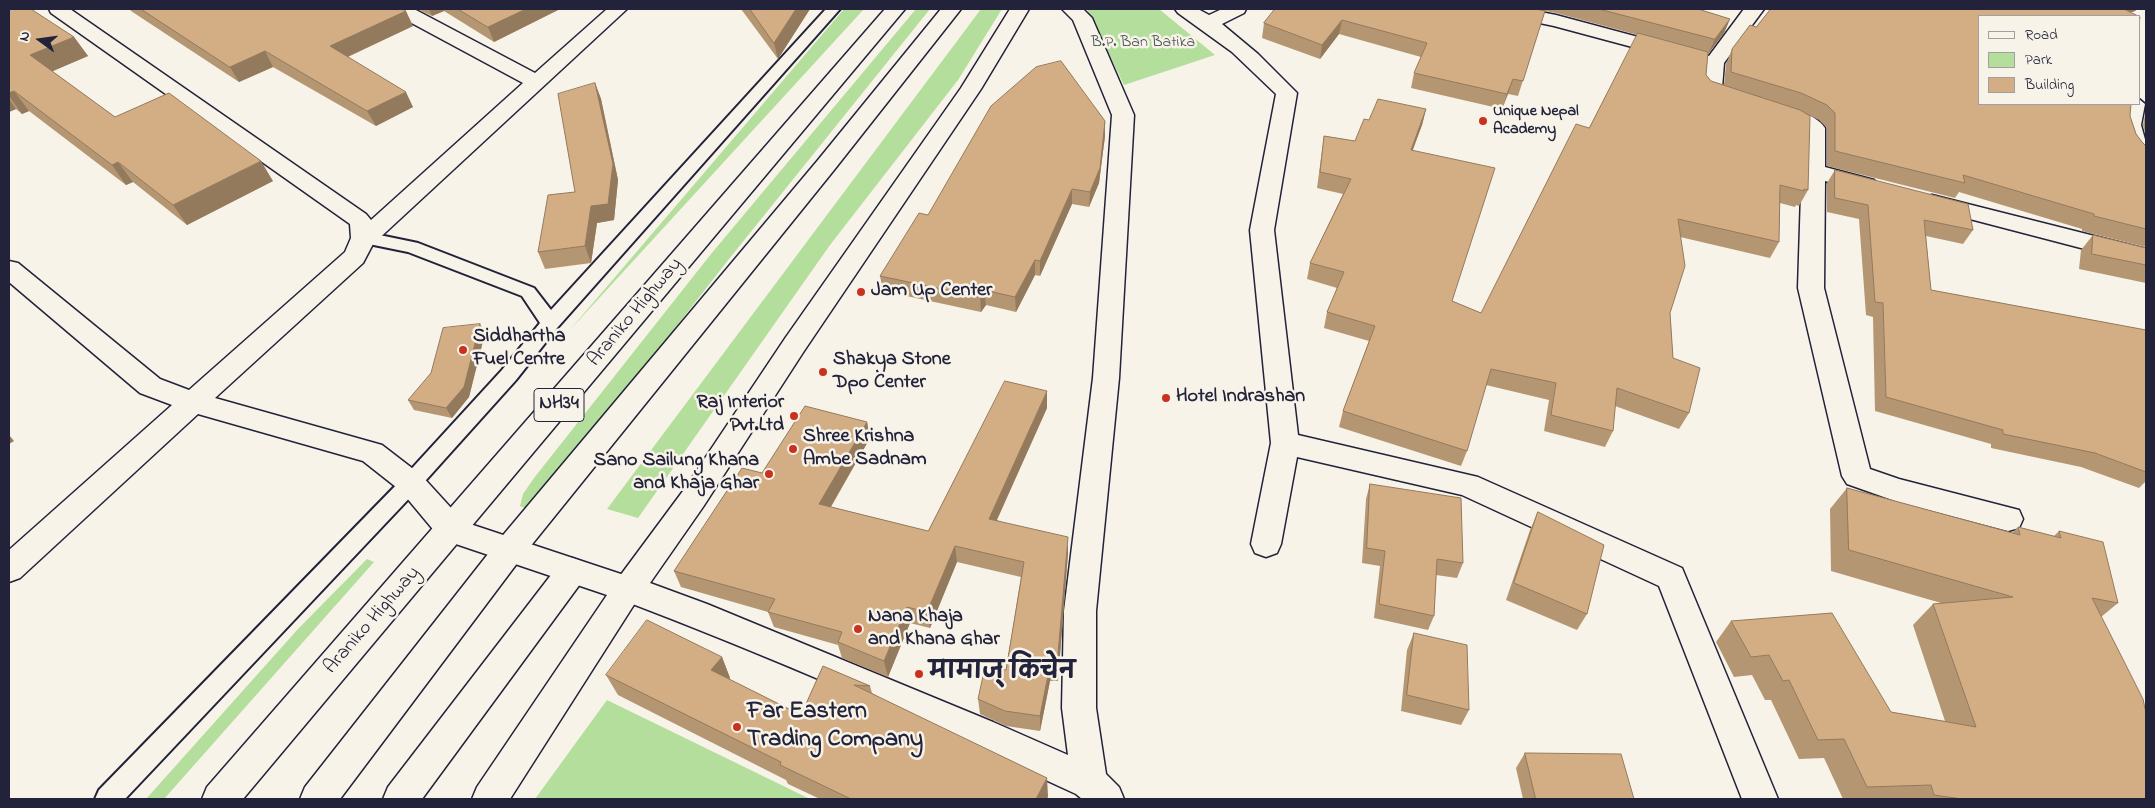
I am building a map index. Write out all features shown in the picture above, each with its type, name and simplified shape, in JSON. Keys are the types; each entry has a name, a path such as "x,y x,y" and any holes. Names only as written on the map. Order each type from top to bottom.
{"main road":[{"path":"58,9 358,219 364,226 364,238"},
{"path":"400,9 536,82"},
{"path":"9,569 354,257 364,238 618,9"},
{"name":"Araniko Highway","path":"220,799 452,530 895,9"},
{"name":"NH34","path":"318,799 510,549 820,172 950,9"},
{"path":"490,799 628,589 694,499 795,344 971,90 1019,9"},
{"path":"1072,9 1082,18 1122,115 1106,378 1080,611 1079,708 1098,791"},
{"path":"1185,9 1209,23 1247,52 1287,93 1262,230 1285,443 1266,544"},
{"path":"1209,23 1237,9"},
{"path":"1500,9 1556,21 1714,63"},
{"path":"1754,9 1714,63 1711,91 1800,119 1814,128 1811,288 1857,476 1898,490 2008,520"},
{"path":"2134,105 2130,113 2129,128 2137,149 2146,158"},
{"path":"1814,171 2146,257"},
{"path":"9,269 150,386 192,402 372,453 411,483 452,530 628,589 696,614 981,734 1098,791"},
{"path":"1285,443 1468,486 1671,577 1760,799"},
{"path":"401,799 572,571"}],"lane":[{"path":"108,799 411,483 509,375 550,323 832,9"},
{"path":"364,238 412,247 528,292 550,323"}],"green space":[{"path":"844,9 864,9 569,331"},
{"path":"916,9 930,9 729,259 532,511 520,506 523,494 534,478 711,254"},
{"path":"981,9 1002,9 958,80 830,245 638,518 607,509"},
{"name":"B.P. Ban Batika","path":"1087,9 1159,9 1215,55 1124,85"},
{"path":"367,559 374,562 164,799 146,799 298,629"},
{"path":"607,700 810,799 535,799"}],"building":[{"path":"9,9 31,9 74,37 30,55 115,117 169,93 261,161 173,205 118,162 112,165 14,91 9,93"},
{"path":"141,9 402,9 406,11 330,46 406,92 367,111 265,51 230,67"},
{"path":"458,9 526,9 488,27"},
{"path":"750,9 796,9 774,43"},
{"path":"1275,9 1536,9 1545,11 1523,81 1513,79 1507,94 1414,73 1427,43 1342,20 1322,45 1264,23"},
{"path":"1599,9 1698,9 1730,19 1715,39"},
{"path":"1771,9 2124,9 2136,15 1978,15 1978,105 2131,105 2130,116 2136,134 2146,146 2146,229 2094,216 2094,214 1963,175 1965,183 1835,151 1835,113 1827,105 1801,93 1731,72 1732,49 1750,25 1756,27"},
{"path":"1638,33 1708,52 1706,75 1711,81 1800,110 1810,116 1808,190 1804,189 1804,191 1780,185 1779,242 1678,219 1685,266 1670,313 1673,358 1700,368 1689,413 1617,388 1613,431 1551,415 1556,383 1491,369 1467,451 1343,411 1375,326 1327,312 1344,272 1310,263 1351,179 1320,172 1324,136 1355,141 1364,119 1369,120 1378,99 1426,109 1411,150 1495,168 1452,301 1481,313 1576,124 1589,128"},
{"path":"1061,61 1105,121 1100,168 1090,192 1072,189 1040,261 1035,260 1015,297 984,290 980,297 880,276 919,213 928,215 991,106 1036,67"},
{"path":"595,83 613,164 608,204 591,206 585,246 538,252 548,195 575,192 558,94"},
{"path":"1835,170 1968,204 1973,230 1924,220 1931,290 2146,330 2146,472 2095,453 2003,434 2003,430 1886,397 1883,303 1875,302 1868,205 1835,198"},
{"path":"2093,235 2146,248 2146,265 2092,254"},
{"path":"480,324 464,387 446,408 408,400 431,373 443,328"},
{"path":"1005,381 1047,391 989,519 1068,537 1057,666 1050,665 1040,716 1005,711 978,699 985,667 1006,670 1024,562 955,546 927,612 907,607 884,661 838,642 842,632 768,612 775,599 674,571 742,468 762,473 805,406 867,422 819,504 928,531"},
{"path":"1370,484 1461,498 1463,563 1437,559 1434,616 1379,604 1385,551 1367,548"},
{"path":"1847,488 2020,535 2018,527 2061,538 2059,531 2103,542 2118,603 2092,598 2143,699 2146,713 2146,799 1962,799 1934,795 1931,785 1867,787 1844,739 1818,740 1789,680 1783,681 1769,655 1751,657 1731,621 1832,613 1891,712 1976,727 1933,604 2013,597 1849,550"},
{"path":"1538,512 1604,545 1587,614 1514,583"},
{"path":"647,620 722,657 711,670 801,715 823,666 870,686 854,685 1047,778 1036,799 851,799 780,765 781,762 606,675"},
{"path":"1414,633 1467,645 1469,710 1407,695"},
{"path":"1525,753 1621,754 1634,799 1536,799"}],"place":[{"name":"Unique Nepal Academy","path":"1483,121"},
{"name":"Jam Up Center","path":"861,292"},
{"name":"Siddhartha Fuel Centre","path":"463,350"},
{"name":"Shakya Stone Dpo Center","path":"823,372"},
{"name":"Hotel Indrashan","path":"1166,398"},
{"name":"Raj Interior Pvt.Ltd","path":"794,416"},
{"name":"Shree Krishna Ambe Sadnam","path":"793,449"},
{"name":"Sano Sailung Khana and Khaja Ghar","path":"769,474"},
{"name":"Nana Khaja and Khana Ghar","path":"858,629"},
{"name":"मामाज् किचेन","path":"919,674"},
{"name":"Far Eastern Trading Company","path":"737,727"}]}
